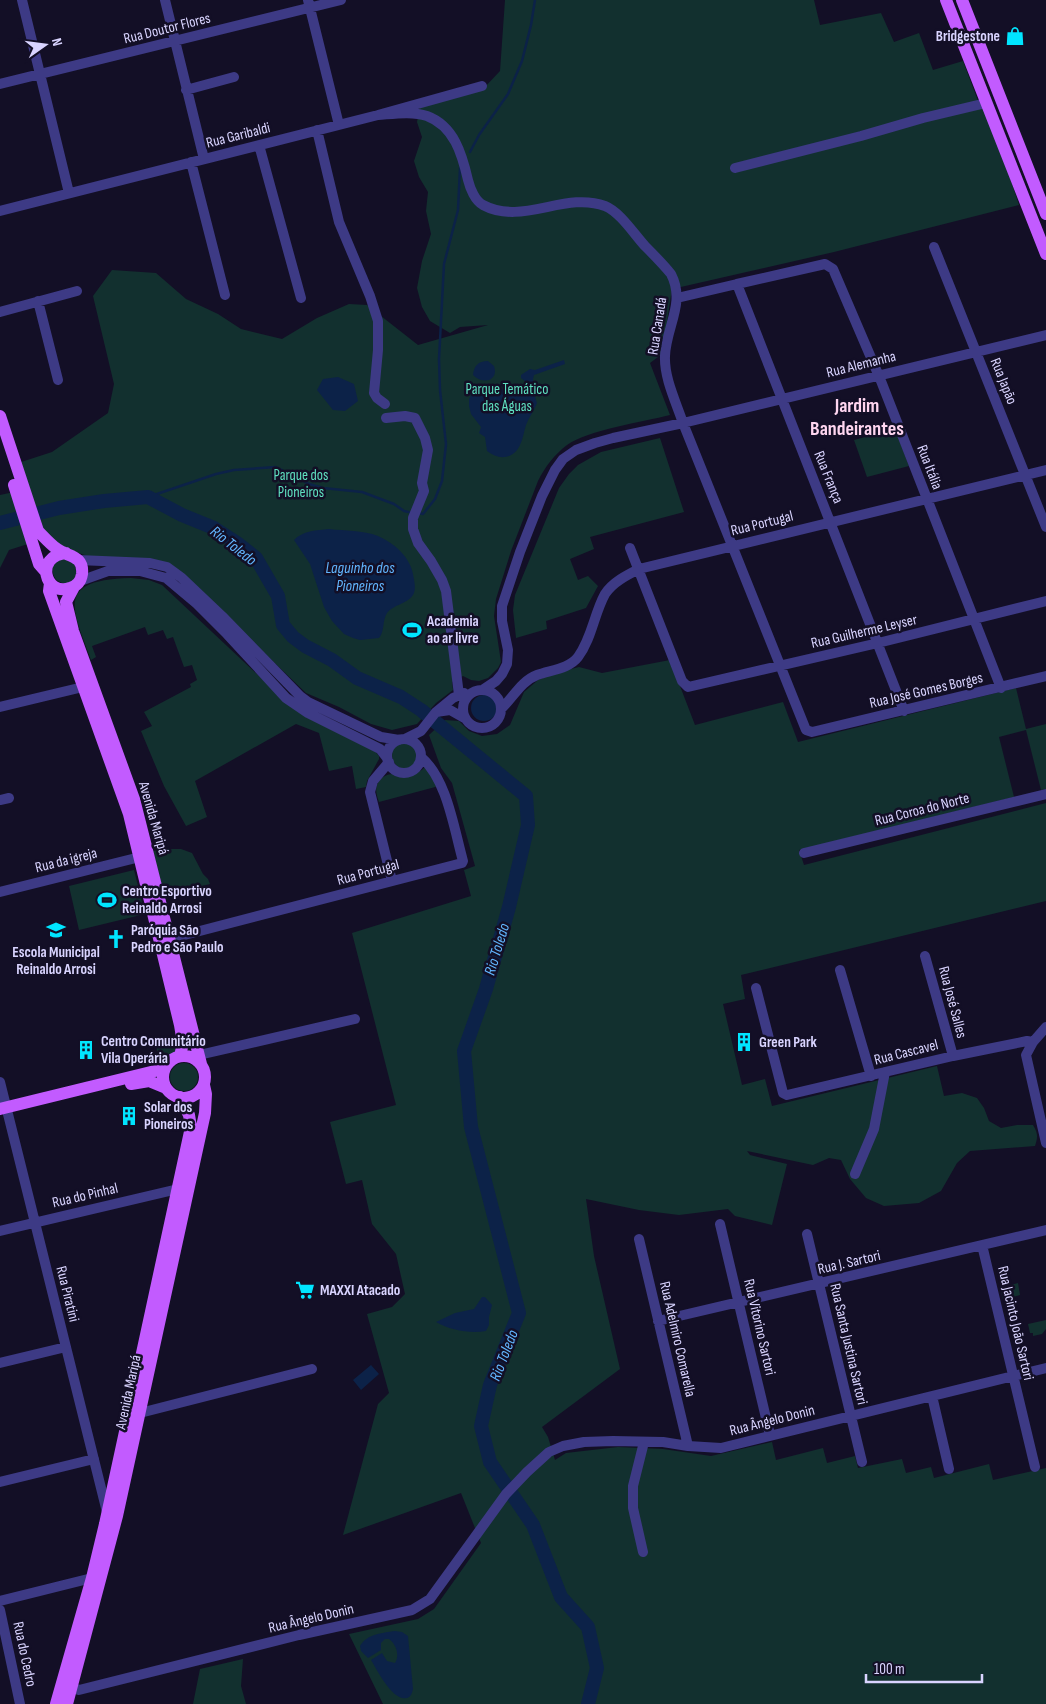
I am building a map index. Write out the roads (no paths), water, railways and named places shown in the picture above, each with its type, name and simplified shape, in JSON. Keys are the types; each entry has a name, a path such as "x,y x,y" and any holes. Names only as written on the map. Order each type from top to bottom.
{"main road":[{"path":"946,0 1046,254"},
{"path":"962,0 1046,214"},
{"path":"1038,233 1046,249"},
{"name":"Avenida Maripá","path":"0,416 3,448 33,531 40,564 48,578 49,591 129,814 180,1026 183,1043 180,1056"},
{"name":"Avenida Maripá","path":"33,531 60,551 66,553"},
{"path":"66,553 78,560 82,572 77,584 62,590 56,588 48,578 46,566 54,556 66,553"},
{"name":"Avenida Maripá","path":"77,584 66,602 73,631 134,799 200,1059"},
{"path":"180,1056 200,1059 204,1070 204,1085 194,1095 187,1098 174,1096 166,1088 155,1083 143,1081 4,1112 162,1069 170,1061 180,1056"},
{"path":"166,1065 163,1079 166,1088"},
{"name":"Avenida Maripá","path":"67,1704 67,1686 112,1515 183,1191 205,1114 206,1094 204,1085"},
{"name":"Avenida Maripá","path":"117,1493 140,1413 183,1191 191,1127 189,1115 180,1097"},
{"name":"Avenida Maripá","path":"56,1704 67,1686"}],"street":[{"path":"22,0 70,193"},
{"path":"165,0 204,159"},
{"name":"Rua Doutor Flores","path":"0,84 175,42 309,4 341,0"},
{"path":"309,4 340,125"},
{"path":"186,90 234,77"},
{"name":"Rua Garibaldi","path":"0,210 340,125 482,86"},
{"path":"735,168 986,103"},
{"name":"Rua Canadá","path":"378,115 410,114 427,116 445,127 453,136 458,147 470,187 480,203 493,210 510,213 584,202 606,206 620,217 671,274 675,281 677,298 666,345 667,375 779,666 806,730 812,732"},
{"path":"317,130 339,222 370,296 378,322 378,350 374,393 377,398 386,404"},
{"path":"259,145 300,298"},
{"path":"191,162 225,295"},
{"name":"Rua Japão","path":"934,247 1046,527"},
{"name":"Rua Itália","path":"737,284 825,264 833,269 879,375 1001,688"},
{"path":"677,298 737,284"},
{"name":"Rua França","path":"737,284 904,711"},
{"path":"0,312 77,291"},
{"path":"38,301 58,380"},
{"name":"Rua Alemanha","path":"472,692 502,674 507,664 508,650 502,621 502,606 542,496 555,470 563,459 576,450 594,443 1046,335"},
{"path":"386,418 405,416 414,418 425,438 428,450 422,483 424,491 412,524 415,537 432,561 446,591 457,669 472,692"},
{"name":"Rua Portugal","path":"501,709 524,683 535,675 555,670 576,660 588,640 606,594 624,577 638,569 1046,470"},
{"path":"630,548 638,569"},
{"path":"78,560 150,563 167,566 216,610 308,702 381,737 410,740 419,747"},
{"name":"Rua Guilherme Leyser","path":"638,569 682,681 688,687 974,620 1046,601"},
{"path":"77,584 108,571 140,571 166,578 197,604 286,698 308,714 380,749 392,768 397,771 408,773 417,767 421,758 419,747 424,727"},
{"name":"Rua José Gomes Borges","path":"812,732 1046,676"},
{"path":"0,707 83,687"},
{"path":"466,719 464,703 472,692"},
{"path":"392,881 370,792 372,781 388,760 390,746 424,727 436,712 472,692 494,694 501,703 498,720 488,727 475,727 466,719 450,710 436,712"},
{"name":"Rua Portugal","path":"169,939 462,863 440,780 421,758"},
{"name":"Rua Coroa do Norte","path":"804,853 1046,794"},
{"name":"Rua da igreja","path":"0,892 140,857"},
{"name":"Rua José Salles","path":"925,956 953,1056"},
{"path":"840,970 871,1076"},
{"name":"Rua Cascavel","path":"756,988 783,1093 787,1095 953,1056 1027,1041 1033,1042"},
{"path":"200,1059 354,1018"},
{"path":"1046,1027 1033,1042 1026,1055 1046,1142"},
{"path":"855,1174 874,1128 885,1072"},
{"name":"Rua Piratini","path":"0,1082 4,1112 35,1222 94,1459 112,1515"},
{"name":"Rua do Pinhal","path":"0,1231 183,1191"},
{"name":"Rua Vitorino Sartori","path":"720,1224 770,1436"},
{"name":"Rua J. Sartori","path":"658,1321 1046,1230"},
{"name":"Rua Santa Justina Sartori","path":"807,1234 862,1462"},
{"name":"Rua Adelmiro Comarella","path":"639,1239 688,1446"},
{"name":"Rua Jacinto João Sartori","path":"982,1245 1035,1467"},
{"path":"0,1363 66,1347"},
{"name":"Rua Ângelo Donin","path":"67,1686 79,1690 412,1610 430,1599 506,1494 549,1452 563,1446 584,1442 663,1442 721,1448 1046,1368"},
{"path":"140,1413 312,1369"},
{"path":"932,1396 949,1469"},
{"path":"643,1552 633,1508 633,1486 644,1442"},
{"path":"0,1482 94,1459"},
{"path":"0,1602 96,1580"},
{"name":"Rua do Cedro","path":"0,1610 20,1704"}],"water":[{"path":"564,360 565,364 534,375 533,385 537,403 527,422 517,450 505,457 496,456 487,451 485,437 479,433 481,427 471,414 469,399 472,393 485,388 499,390 515,386 528,387 521,378 521,375 530,369 535,370"},
{"path":"488,361 494,366 495,371 492,378 485,381 473,375 477,365"},
{"path":"338,377 354,384 358,401 345,411 333,410 317,390 323,379"},
{"name":"Laguinho dos Pioneiros","path":"329,529 378,536 400,551 409,562 415,584 414,593 409,600 387,613 379,638 360,640 344,634 332,621 324,607 310,564 294,540 305,533"},
{"path":"484,695 493,699 497,708 493,717 484,721 475,717 471,708 475,699"},
{"path":"482,1297 485,1297 492,1305 489,1325 486,1331 460,1331 436,1322 455,1313 474,1309"},
{"path":"371,1365 379,1374 361,1390 353,1380"},
{"path":"402,1632 408,1636 413,1689 407,1698 396,1695 391,1690 371,1660 382,1653 387,1661 395,1663 397,1653 391,1641 385,1639 381,1643 381,1650 368,1658 361,1651 360,1646 367,1639 380,1633"}],"waterway":[{"path":"470,152 479,135 508,94 522,61 535,0"},
{"path":"418,513 423,514 435,499 442,481 446,444 440,390 439,359 444,264 458,210 460,168"},
{"path":"148,497 216,474 234,470 276,467 309,484 323,488 362,492 394,504 404,511 413,513"},
{"name":"Rio Toledo","path":"0,523 59,508 148,497 182,515 214,528 256,558 278,596 283,625 293,637 305,646 332,660 357,678 401,697 421,710 526,796 528,825 509,907 486,989 464,1051 471,1127 519,1313 490,1385 481,1426 490,1462 533,1525 561,1597 588,1627 597,1668 588,1704"}],"place":[{"name":"Bridgestone","path":"1015,36"},
{"name":"Academia ao ar livre","path":"412,630"},
{"name":"Centro Esportivo Reinaldo Arrosi","path":"107,900"},
{"name":"Escola Municipal Reinaldo Arrosi","path":"56,930"},
{"name":"Paróquia São Pedro e São Paulo","path":"116,939"},
{"name":"Green Park","path":"744,1042"},
{"name":"Centro Comunitário Vila Operária","path":"86,1050"},
{"name":"Solar dos Pioneiros","path":"129,1116"},
{"name":"MAXXI Atacado","path":"305,1290"}],"district":[{"name":"Jardim Bandeirantes","path":"857,416"}],"park label":[{"name":"Parque Temático das Águas","path":"507,398"},
{"name":"Parque dos Pioneiros","path":"301,484"}]}
